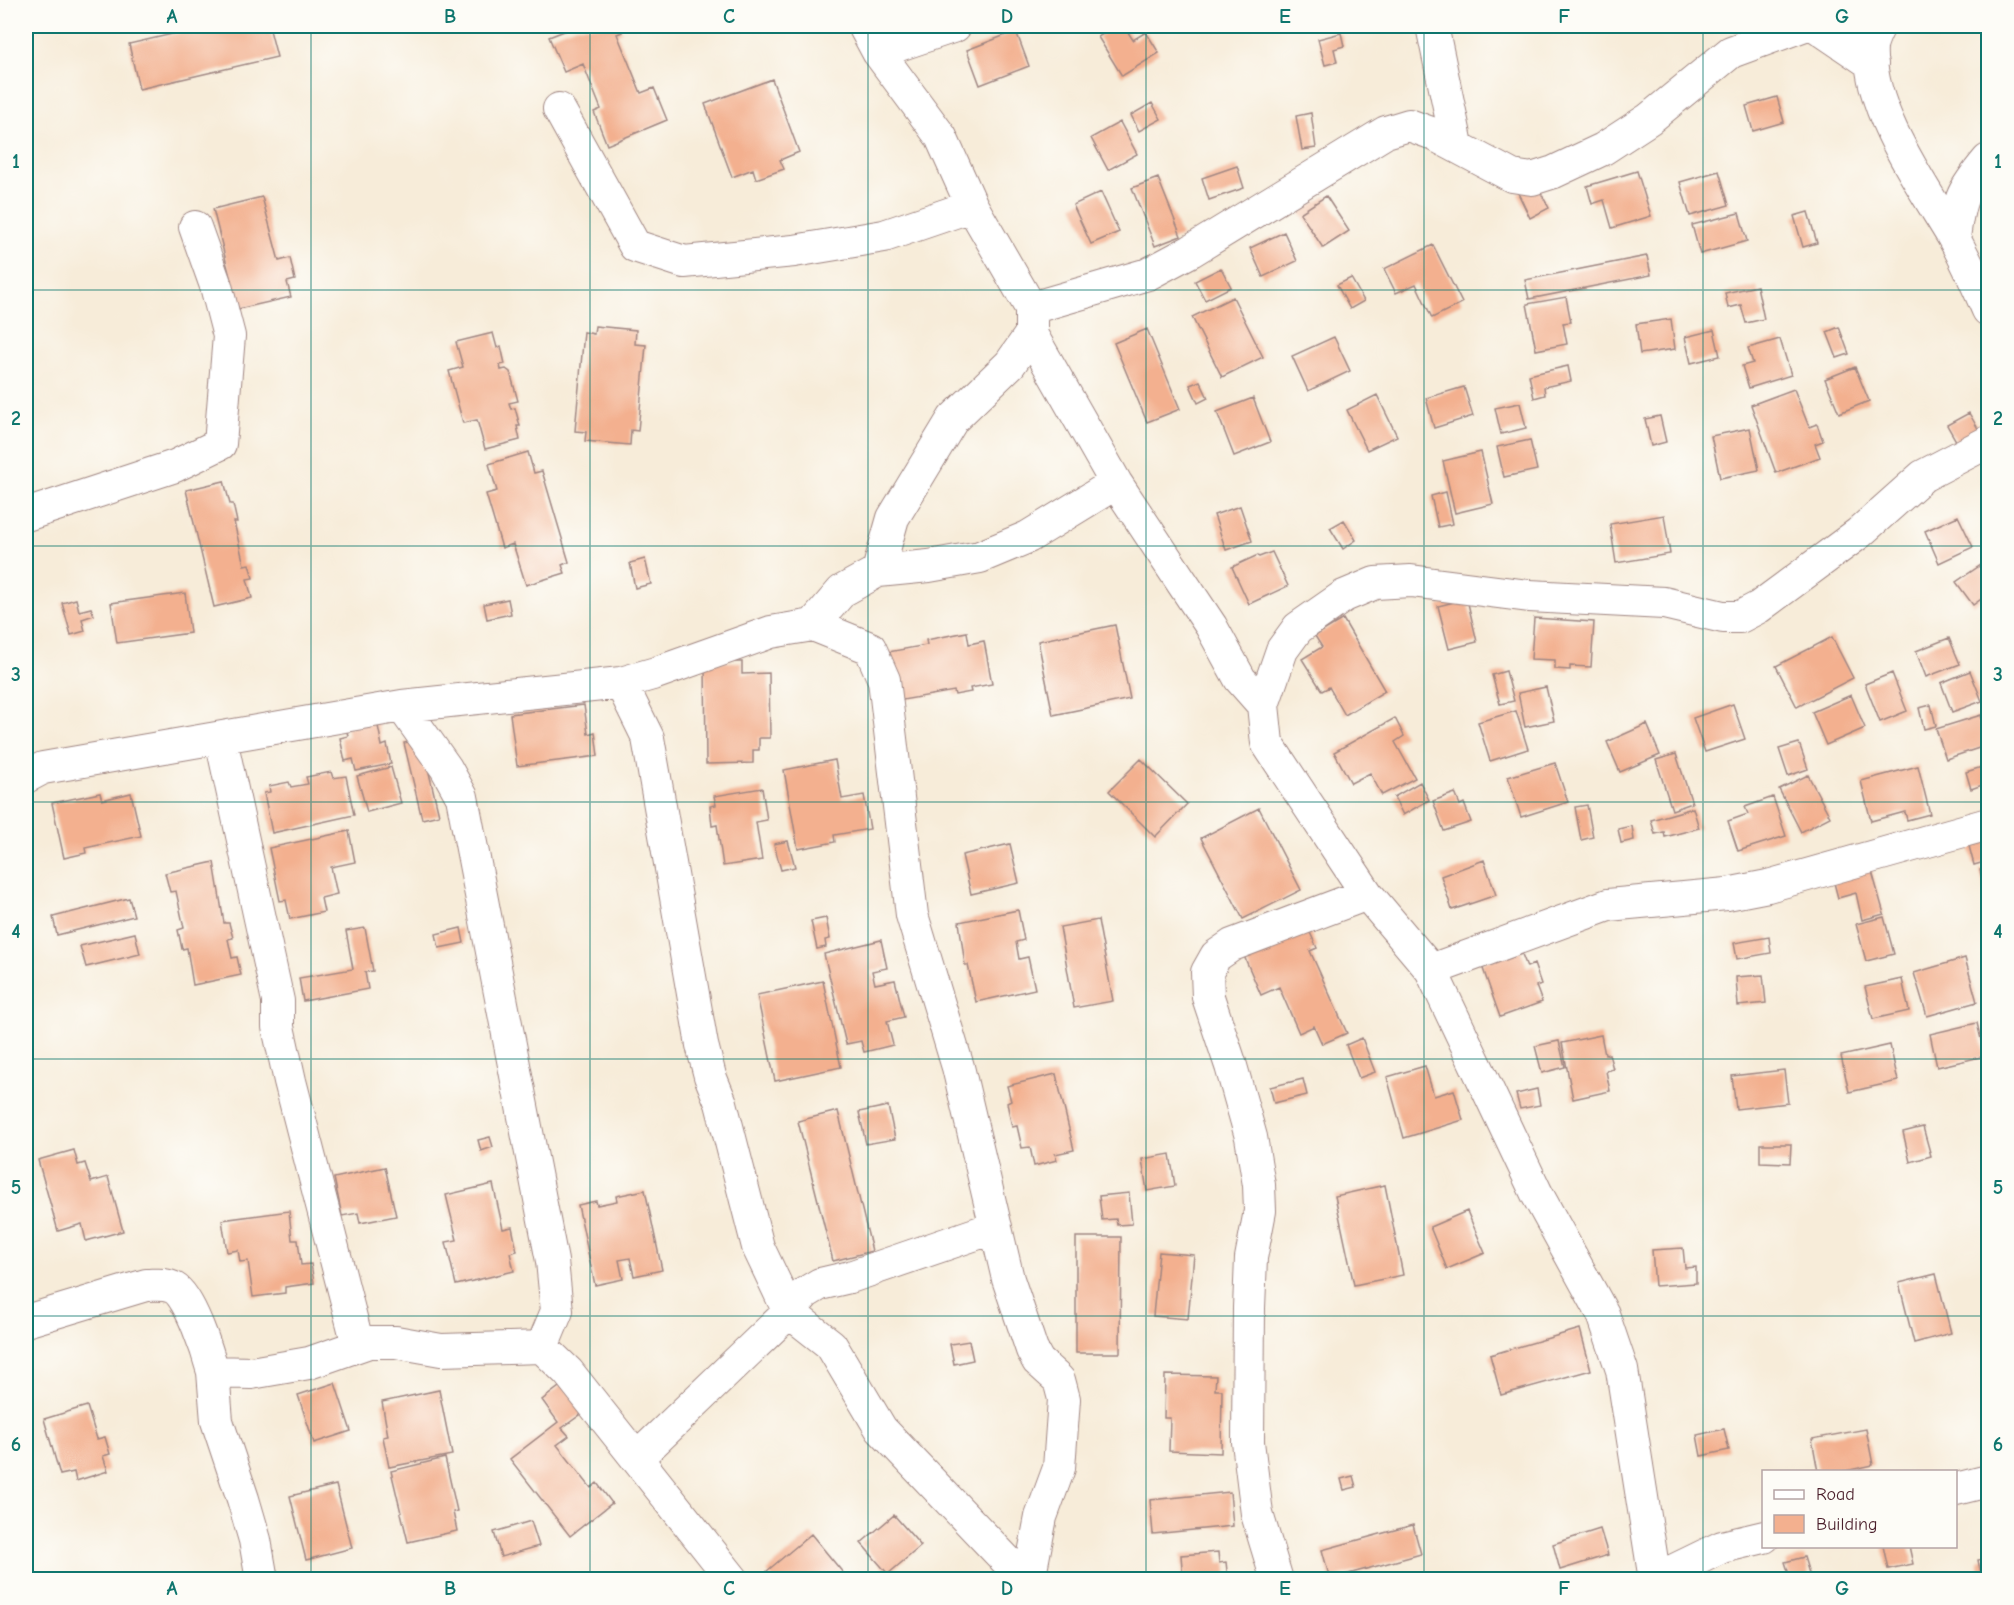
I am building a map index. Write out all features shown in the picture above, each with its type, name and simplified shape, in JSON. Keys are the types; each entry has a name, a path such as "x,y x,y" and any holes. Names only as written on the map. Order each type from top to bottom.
{"street":[{"path":"955,26 871,39 940,137 972,206 1116,483 1211,626 1240,679 1263,705"},
{"path":"1432,26 1457,145"},
{"path":"878,570 893,518 952,419 1010,364 1031,321 1148,274 1191,251 1386,132 1408,125 1457,145 1512,176 1532,178 1554,172 1602,149 1649,119 1731,52 1802,26"},
{"path":"1816,26 1872,64"},
{"path":"1879,26 1871,45 1872,64 1886,118 1916,178 1954,238 1989,310"},
{"path":"559,109 635,246 684,262 794,251 884,236 972,206"},
{"path":"1954,238 1958,204 1970,182 1989,160"},
{"path":"26,515 175,466 220,444 229,336 216,286 195,227"},
{"path":"1762,1537 1722,1547 1655,1579 1622,1370 1603,1314 1537,1194 1431,970 1367,894 1267,743 1263,705 1282,650 1298,628 1344,596 1375,583 1411,581 1529,596 1664,603 1723,617 1740,617 1758,607 1858,533 1923,476 1989,442"},
{"path":"813,626 842,591 878,570 929,566 980,557 1028,537 1116,483"},
{"path":"26,777 43,768 402,706 621,682 771,632 813,626 870,648 884,680 912,915 958,1067 1008,1279 1032,1350 1038,1361 1059,1380 1064,1399 1059,1468 1041,1516 1027,1580"},
{"path":"621,682 648,738 702,1045 710,1076 721,1103 758,1247 789,1312 831,1345 881,1428 1027,1580"},
{"path":"402,706 446,768 462,797 552,1261 557,1311 542,1347"},
{"path":"221,739 278,1001 278,1026 290,1081 358,1345"},
{"path":"1431,970 1608,905 1727,894 1768,886 1901,851 1989,824"},
{"path":"1277,1580 1257,1514 1248,1442 1248,1308 1251,1258 1260,1211 1259,1185 1245,1117 1208,997 1207,972 1216,956 1232,945 1367,894"},
{"path":"637,1458 789,1312 805,1293 820,1284 850,1277 996,1227"},
{"path":"26,1321 146,1285 165,1285 176,1289 203,1336 213,1372 217,1421 255,1540 261,1580"},
{"path":"213,1372 251,1373 309,1363 358,1345 396,1342 441,1350 542,1347 568,1372 733,1580"},
{"path":"1957,1489 1989,1481"}],"building":[{"path":"207,26 269,26 277,57 139,89 129,44"},
{"path":"577,26 619,26 622,32 617,34 641,93 654,88 667,120 607,145 594,112 601,109 583,64 564,72 549,37"},
{"path":"1115,26 1124,26 1133,40 1146,32 1159,53 1122,76 1098,37"},
{"path":"1979,26 1988,26 1988,54"},
{"path":"1016,31 1029,66 980,85 967,50"},
{"path":"1341,33 1344,46 1334,49 1337,62 1325,65 1318,39"},
{"path":"772,79 799,152 780,160 784,169 756,179 753,169 732,177 705,104"},
{"path":"1777,97 1784,122 1753,131 1746,106"},
{"path":"1152,103 1161,119 1139,131 1131,115"},
{"path":"1311,113 1316,148 1302,150 1296,116"},
{"path":"1120,122 1137,154 1108,170 1091,138"},
{"path":"1237,166 1244,188 1209,200 1202,178"},
{"path":"1637,171 1651,216 1612,228 1604,200 1592,204 1587,186"},
{"path":"1719,171 1729,205 1690,216 1680,182"},
{"path":"26,172 33,195 26,198"},
{"path":"1158,178 1181,236 1155,246 1132,188"},
{"path":"1536,184 1549,208 1530,218 1518,193"},
{"path":"1101,192 1119,232 1091,244 1073,205"},
{"path":"1326,196 1349,231 1323,248 1300,213"},
{"path":"262,197 279,261 290,258 295,280 287,282 291,297 238,309 213,209"},
{"path":"1808,212 1817,243 1803,247 1794,216"},
{"path":"1739,213 1747,241 1700,254 1692,225"},
{"path":"1284,232 1297,261 1263,277 1250,248"},
{"path":"1433,245 1462,303 1432,318 1416,284 1396,293 1384,269"},
{"path":"1647,256 1651,275 1529,299 1525,280"},
{"path":"1221,268 1231,287 1205,300 1195,281"},
{"path":"1351,278 1364,301 1350,309 1337,285"},
{"path":"1757,286 1764,319 1746,323 1741,305 1728,308 1725,293"},
{"path":"1233,297 1263,357 1222,377 1192,317"},
{"path":"1566,297 1571,322 1563,323 1567,344 1536,350 1527,304"},
{"path":"1671,319 1675,349 1640,354 1636,324"},
{"path":"595,326 636,330 635,344 646,345 638,431 631,430 630,445 585,441 586,432 575,431 584,332 594,334"},
{"path":"1839,327 1849,354 1837,358 1827,332"},
{"path":"1147,329 1180,409 1147,422 1114,343"},
{"path":"1714,330 1720,356 1691,363 1685,337"},
{"path":"493,333 497,348 501,346 505,364 500,365 501,370 506,369 510,372 518,401 509,403 511,409 515,408 520,426 517,426 520,440 485,449 477,420 463,423 449,371 463,367 456,342"},
{"path":"1334,337 1350,371 1308,391 1292,356"},
{"path":"1780,339 1791,375 1749,388 1742,366 1753,363 1748,348"},
{"path":"1568,366 1571,381 1544,387 1545,395 1534,398 1529,375"},
{"path":"1855,367 1869,401 1839,413 1825,379"},
{"path":"1200,381 1208,398 1198,403 1190,385"},
{"path":"1464,387 1473,416 1434,428 1426,398"},
{"path":"1794,389 1809,427 1817,424 1823,441 1815,444 1820,457 1776,473 1751,405"},
{"path":"1377,395 1397,436 1367,450 1347,410"},
{"path":"1253,398 1270,442 1234,456 1217,412"},
{"path":"1520,403 1526,428 1501,434 1495,408"},
{"path":"1969,413 1981,434 1959,446 1947,425"},
{"path":"1660,416 1666,442 1651,446 1645,419"},
{"path":"1750,428 1759,470 1720,478 1711,436"},
{"path":"1530,440 1537,470 1504,477 1497,447"},
{"path":"528,452 534,473 542,471 569,562 562,565 565,573 526,585 513,544 502,548 486,494 497,491 489,464"},
{"path":"1481,452 1493,504 1455,513 1443,461"},
{"path":"1988,478 1988,496 1982,481"},
{"path":"224,481 230,504 233,504 237,522 234,522 244,565 249,564 253,578 247,579 252,598 214,607 186,490"},
{"path":"1446,492 1453,524 1438,527 1431,496"},
{"path":"1240,506 1252,541 1226,550 1214,515"},
{"path":"1664,515 1670,554 1616,563 1610,524"},
{"path":"1958,516 1973,547 1939,563 1925,531"},
{"path":"1344,520 1356,540 1343,549 1330,528"},
{"path":"1272,552 1288,586 1249,604 1232,567 1258,555 1259,557"},
{"path":"645,559 651,584 635,588 630,563"},
{"path":"1981,565 1988,576 1988,594 1973,605 1956,582"},
{"path":"185,593 190,633 117,643 111,603"},
{"path":"76,599 79,611 91,608 94,615 82,619 85,631 71,635 62,603"},
{"path":"508,599 511,614 487,619 484,604"},
{"path":"1467,599 1477,642 1449,649 1438,606"},
{"path":"1534,618 1594,622 1591,667 1570,666 1570,670 1555,669 1555,660 1531,659"},
{"path":"1343,619 1385,691 1345,715 1329,687 1322,691 1302,659 1322,647 1315,636"},
{"path":"1115,625 1130,699 1053,715 1038,641"},
{"path":"967,632 969,644 984,641 992,684 970,688 971,692 955,695 954,691 897,701 888,652 927,645 926,640"},
{"path":"1832,637 1853,678 1797,707 1776,666"},
{"path":"1949,638 1960,664 1926,677 1916,651"},
{"path":"705,662 742,662 742,674 769,673 770,738 759,738 759,750 753,750 753,763 706,764"},
{"path":"1506,671 1514,701 1500,704 1492,675"},
{"path":"1970,671 1982,701 1952,712 1941,683"},
{"path":"1892,673 1907,711 1880,722 1865,684"},
{"path":"1546,687 1554,721 1525,727 1518,693"},
{"path":"1851,695 1865,728 1826,745 1812,712"},
{"path":"1733,704 1745,739 1705,752 1693,718"},
{"path":"584,705 588,734 595,732 598,756 517,766 510,714"},
{"path":"1931,705 1936,726 1924,729 1919,708"},
{"path":"1516,711 1528,749 1490,761 1478,722"},
{"path":"1981,715 1988,745 1946,759 1936,729"},
{"path":"1395,718 1404,736 1395,742 1415,778 1382,795 1370,773 1351,783 1334,752"},
{"path":"377,721 382,746 387,744 391,764 356,771 353,759 345,761 340,738 348,736 346,727"},
{"path":"1647,724 1660,755 1620,772 1607,742"},
{"path":"421,739 439,815 422,819 404,743"},
{"path":"1799,743 1808,769 1788,776 1779,749"},
{"path":"1676,754 1692,803 1672,810 1656,760"},
{"path":"1141,759 1187,804 1155,837 1109,791"},
{"path":"835,760 842,799 864,795 870,829 834,835 835,842 798,849 784,770"},
{"path":"1555,763 1568,802 1521,817 1508,777"},
{"path":"1988,765 1988,783 1971,789 1966,772"},
{"path":"1918,766 1930,814 1907,820 1905,812 1871,821 1861,781"},
{"path":"391,767 401,803 367,812 357,776"},
{"path":"331,772 333,778 346,776 354,815 272,833 264,793 270,792 269,786 289,782 291,787 308,784 306,777"},
{"path":"1808,775 1830,817 1801,832 1779,789"},
{"path":"1420,782 1429,800 1403,815 1394,797"},
{"path":"762,788 767,820 756,822 762,860 723,866 717,825 712,826 710,806 716,805 714,796"},
{"path":"100,793 102,800 131,793 141,836 85,848 86,853 64,858 52,803"},
{"path":"1455,793 1460,805 1464,803 1471,822 1444,831 1433,801"},
{"path":"1773,797 1786,836 1738,851 1728,821 1748,814 1745,807"},
{"path":"1587,805 1593,837 1581,840 1575,807"},
{"path":"1259,808 1301,890 1243,919 1201,838"},
{"path":"1693,808 1699,828 1665,837 1664,832 1655,834 1651,820"},
{"path":"1632,826 1634,840 1621,843 1618,829"},
{"path":"349,831 355,862 331,867 337,894 321,898 324,912 290,919 286,900 280,901 269,848"},
{"path":"788,841 795,867 781,870 774,844"},
{"path":"1988,841 1988,861 1974,865 1969,846"},
{"path":"1010,844 1019,883 971,894 962,855"},
{"path":"1484,860 1496,895 1452,910 1441,876"},
{"path":"214,862 224,923 229,923 233,938 228,939 232,958 237,957 241,975 193,985 187,948 182,949 178,930 184,928 176,891 170,892 165,873"},
{"path":"1871,868 1884,914 1862,920 1856,893 1838,898 1833,879"},
{"path":"1988,868 1988,903 1980,870"},
{"path":"129,898 134,916 57,935 53,917"},
{"path":"1018,910 1024,940 1016,942 1019,959 1028,957 1035,989 976,1002 968,965 965,965 959,922"},
{"path":"1884,917 1894,954 1866,961 1856,924"},
{"path":"826,918 830,939 825,940 826,947 817,949 811,921"},
{"path":"1098,920 1113,1001 1074,1008 1060,927"},
{"path":"365,928 373,971 365,972 368,989 303,1001 299,978 353,969 346,931"},
{"path":"461,928 464,943 439,948 436,934"},
{"path":"1308,928 1317,948 1310,951 1347,1033 1322,1044 1314,1026 1299,1033 1279,987 1261,995 1244,956"},
{"path":"135,933 140,954 86,967 80,946"},
{"path":"1769,937 1771,953 1737,959 1734,943"},
{"path":"881,940 887,968 872,971 875,984 895,980 904,1017 887,1021 893,1045 864,1052 861,1041 846,1044 824,954"},
{"path":"1520,949 1527,967 1534,964 1541,984 1536,986 1542,1002 1500,1017 1481,963"},
{"path":"1965,958 1977,1002 1927,1016 1914,973"},
{"path":"1763,975 1766,1003 1738,1006 1736,977"},
{"path":"1902,979 1909,1011 1873,1019 1865,987"},
{"path":"823,981 841,1067 775,1081 757,995"},
{"path":"1977,1023 1985,1056 1937,1067 1930,1034"},
{"path":"1601,1035 1605,1055 1609,1054 1613,1069 1606,1071 1610,1091 1573,1099 1562,1043"},
{"path":"1362,1038 1375,1072 1359,1078 1346,1045"},
{"path":"1559,1041 1565,1067 1542,1073 1535,1046"},
{"path":"1890,1045 1898,1081 1849,1092 1841,1056"},
{"path":"1425,1066 1434,1096 1454,1090 1463,1120 1404,1138 1387,1077"},
{"path":"1784,1070 1788,1103 1736,1109 1732,1076"},
{"path":"1056,1074 1074,1150 1055,1154 1057,1160 1034,1166 1030,1147 1022,1148 1017,1126 1012,1127 1007,1103 1011,1101 1007,1086"},
{"path":"1303,1079 1307,1095 1274,1103 1270,1087"},
{"path":"1537,1089 1540,1105 1520,1109 1516,1094"},
{"path":"888,1106 895,1139 866,1144 859,1112"},
{"path":"838,1111 872,1251 833,1261 798,1121"},
{"path":"1923,1127 1931,1156 1910,1162 1903,1132"},
{"path":"490,1137 493,1147 481,1151 478,1140"},
{"path":"1760,1144 1791,1144 1790,1163 1760,1162"},
{"path":"74,1150 78,1165 85,1163 91,1182 108,1177 123,1231 86,1241 82,1224 58,1231 38,1160"},
{"path":"1170,1154 1175,1186 1147,1191 1142,1159"},
{"path":"385,1167 396,1216 360,1223 358,1213 342,1216 334,1178"},
{"path":"493,1184 503,1229 512,1227 517,1251 510,1253 514,1271 456,1285 446,1242 457,1240 446,1195"},
{"path":"1385,1185 1403,1275 1354,1285 1335,1196"},
{"path":"645,1190 662,1270 634,1276 630,1258 619,1260 623,1279 595,1285 578,1205 596,1201 597,1205 617,1201 616,1196"},
{"path":"1129,1193 1132,1224 1117,1225 1116,1219 1102,1220 1099,1196"},
{"path":"289,1211 292,1240 298,1240 301,1265 311,1264 314,1283 285,1287 285,1293 253,1297 248,1261 240,1262 238,1250 227,1252 222,1220"},
{"path":"1467,1211 1485,1253 1447,1269 1430,1227"},
{"path":"1076,1237 1121,1237 1120,1353 1076,1353"},
{"path":"1683,1248 1685,1268 1696,1267 1696,1283 1655,1286 1652,1250"},
{"path":"1159,1252 1194,1255 1188,1319 1153,1316"},
{"path":"1936,1274 1951,1333 1914,1343 1899,1283"},
{"path":"1580,1329 1591,1370 1501,1395 1490,1355"},
{"path":"969,1341 973,1360 954,1364 950,1344"},
{"path":"1165,1375 1216,1376 1215,1390 1222,1390 1221,1453 1169,1451 1170,1418 1164,1418"},
{"path":"335,1383 351,1431 314,1443 298,1395"},
{"path":"563,1384 584,1412 562,1428 569,1436 557,1445 591,1488 597,1483 612,1503 570,1536 510,1459 558,1422 542,1400"},
{"path":"439,1390 452,1455 389,1467 383,1437 388,1436 382,1402"},
{"path":"87,1406 97,1439 105,1437 110,1454 103,1456 108,1471 76,1481 74,1472 60,1475 44,1419"},
{"path":"1724,1429 1729,1450 1701,1456 1697,1435"},
{"path":"1866,1429 1873,1465 1850,1470 1818,1470 1812,1439"},
{"path":"445,1458 457,1511 453,1512 457,1531 408,1542 391,1471"},
{"path":"1353,1476 1356,1487 1344,1490 1341,1479"},
{"path":"336,1485 352,1548 306,1560 290,1496"},
{"path":"1230,1492 1233,1526 1153,1534 1150,1500"},
{"path":"894,1515 921,1546 888,1574 861,1543"},
{"path":"531,1521 539,1546 501,1557 494,1532"},
{"path":"1413,1525 1421,1554 1330,1579 1322,1550"},
{"path":"1600,1529 1608,1555 1560,1570 1553,1544"},
{"path":"811,1534 849,1580 774,1580 767,1571"},
{"path":"1883,1548 1909,1548 1913,1564 1888,1569"},
{"path":"1218,1552 1219,1563 1226,1562 1228,1580 1183,1580 1181,1555"},
{"path":"1804,1557 1811,1580 1791,1580 1785,1562"},
{"path":"1988,1558 1988,1578 1982,1579 1978,1560"}]}
